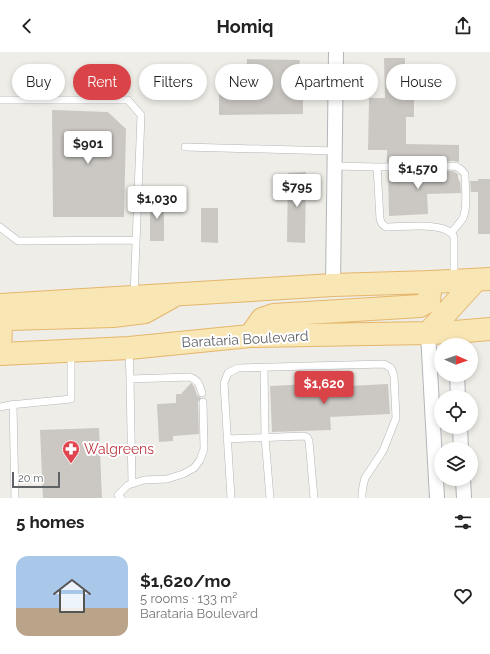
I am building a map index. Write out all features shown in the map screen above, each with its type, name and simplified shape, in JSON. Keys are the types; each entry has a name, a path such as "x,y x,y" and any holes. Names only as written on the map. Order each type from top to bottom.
{"main road":[{"path":"0,305 333,285 483,279"},
{"path":"428,333 483,279"},
{"path":"250,336 262,319 274,315 420,306 429,301 431,282"},
{"path":"0,354 1,324 9,319 113,316 146,312 177,295"},
{"name":"Barataria Boulevard","path":"458,338 490,329"},
{"name":"Barataria Boulevard","path":"0,354 129,348 250,336 428,333 450,338"}],"street":[{"path":"333,285 336,52"},
{"path":"428,333 437,498"},
{"path":"463,486 464,498"}],"lane":[{"path":"0,100 128,100 141,116 134,297"},
{"path":"185,146 335,151"},
{"path":"335,166 458,167 465,174 466,208 462,219 451,233"},
{"path":"377,166 380,219 382,224 386,227 433,226 451,233 454,238 454,281"},
{"path":"0,227 18,241 136,240"},
{"path":"129,348 132,484"},
{"path":"0,407 13,404 72,399 71,350"},
{"path":"230,498 224,383 228,373 238,368 384,364 391,368 394,376 396,418 383,451 365,478 362,498"},
{"path":"264,368 265,437 270,498"},
{"path":"130,380 190,377 197,380 202,393"},
{"path":"121,498 118,495 128,485 144,480 167,479 183,474 194,468 200,460 204,449 203,402"},
{"path":"13,404 16,498"},
{"path":"227,439 307,437 314,498"}],"building":[{"path":"384,58 405,58 405,64 386,64 386,100 414,100 414,117 406,117 406,144 459,145 459,162 387,162 387,150 368,150 369,100 385,98"},
{"path":"247,59 300,60 299,64 281,64 281,100 303,100 303,114 219,115 219,100 273,100 273,64 247,64"},
{"path":"52,110 108,112 126,129 124,217 53,217"},
{"path":"453,171 458,174 461,193 427,194 428,214 389,216 388,172"},
{"path":"306,172 305,243 287,242 288,173"},
{"path":"478,179 490,179 490,234 478,234 478,192 471,192 470,181 478,181"},
{"path":"150,198 164,198 164,241 150,241"},
{"path":"201,208 218,208 218,243 201,242"},
{"path":"191,383 194,386 197,395 201,398 198,402 199,434 173,436 173,441 159,442 157,404 176,403 176,394 181,394"},
{"path":"328,383 329,387 388,384 390,414 330,417 331,430 272,432 270,386"},
{"name":"Walgreens","path":"99,428 102,498 43,498 40,430"}],"place":[{"name":"Walgreens","path":"71,464"}]}
